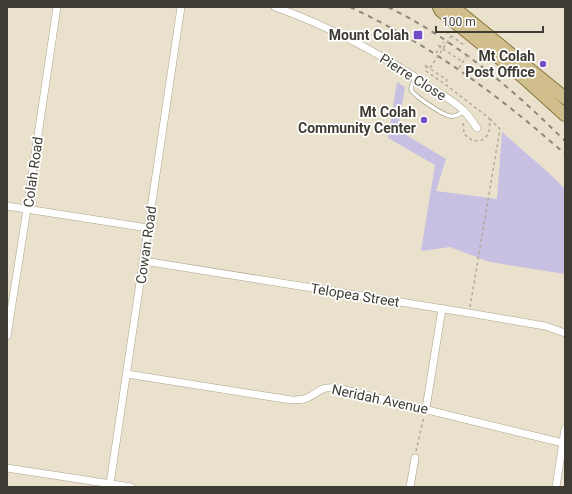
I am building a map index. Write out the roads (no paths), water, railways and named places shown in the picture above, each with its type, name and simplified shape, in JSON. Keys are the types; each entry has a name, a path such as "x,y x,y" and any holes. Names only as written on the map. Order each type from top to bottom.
{"main road":[{"path":"439,7 563,109"},
{"path":"453,7 565,98"}],"street":[{"name":"Colah Road","path":"7,336 28,209 57,7"},
{"name":"Cowan Road","path":"110,484 182,7"},
{"name":"Pierre Close","path":"275,7 292,13 344,37 416,77 464,111 477,128"},
{"path":"7,206 148,228"},
{"name":"Telopea Street","path":"144,261 469,313 545,326 565,333"},
{"path":"426,408 442,309"},
{"name":"Neridah Avenue","path":"127,374 291,400 307,398 322,388 337,388 426,408 563,443"},
{"path":"556,487 565,429"},
{"path":"410,487 415,458"},
{"path":"7,468 131,487"}],"lane":[{"path":"416,77 411,88 412,92 416,96 447,116 456,116 464,111"}],"railway":[{"path":"350,7 408,37 436,54 515,112 565,154"},
{"path":"388,7 413,20 460,50 504,84 565,141"}],"place":[{"name":"Mount Colah","path":"418,35"},
{"name":"Mt Colah Post Office","path":"543,64"},
{"name":"Mt Colah Community Center","path":"424,120"}]}
